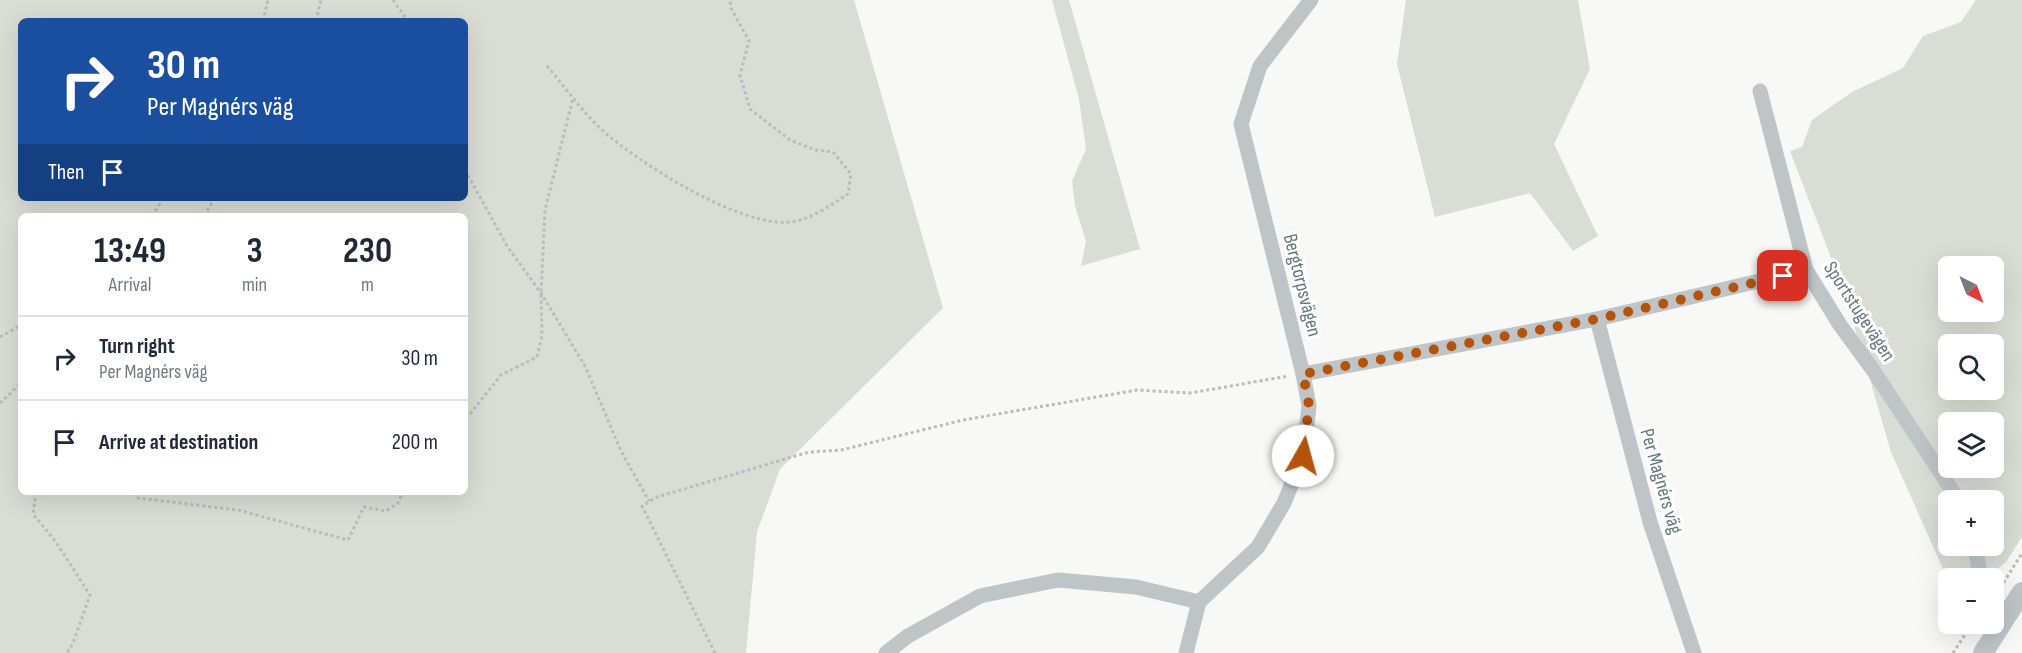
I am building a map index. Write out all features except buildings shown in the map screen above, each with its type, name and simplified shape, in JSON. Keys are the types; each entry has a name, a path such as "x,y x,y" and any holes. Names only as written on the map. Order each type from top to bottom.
{"street":[{"name":"Bergtorpsvägen","path":"1199,603 1258,547 1284,503 1303,456 1309,405 1241,124 1260,66 1311,0"},
{"name":"Sportstugevägen","path":"1760,91 1806,270 1840,326 1873,370 1952,490"},
{"path":"1303,374 1597,319 1806,270"},
{"name":"Per Magnérs väg","path":"1597,319 1650,522 1695,653"},
{"path":"886,653 908,636 980,596 1058,580 1136,587 1199,603 1186,653"},
{"path":"2004,612 2022,592"},
{"path":"1983,653 1991,634"}],"path":[{"path":"263,18 268,0"},
{"path":"317,18 321,0"},
{"path":"393,0 406,18"},
{"path":"547,66 602,129 663,176 723,206 770,222 793,222 822,211 848,194 851,174 843,161 833,152 815,150 790,140 750,109 740,75 749,41 731,8 730,0"},
{"path":"468,415 501,375 537,357 542,336 541,293 545,210 573,98"},
{"path":"468,175 507,246 541,293 585,366 621,451 649,501"},
{"path":"0,337 18,327"},
{"path":"716,653 642,506 649,501 712,479 809,452 841,450 963,420 1137,390 1190,393 1303,374"},
{"path":"0,403 18,385"},
{"path":"36,495 33,513 56,542 90,595 73,643 67,653"},
{"path":"136,495 138,498 238,510 348,540 364,507 386,511 398,503 402,495"},
{"path":"2004,582 2022,553"},
{"path":"1953,653 1965,634"}],"shaded area":[{"path":"0,0 854,0 943,308 780,469 757,532 746,653 0,653"},
{"path":"1052,0 1069,0 1140,249 1081,266 1086,241 1075,206 1072,181 1086,149 1079,99"},
{"path":"1406,0 1578,0 1590,69 1554,144 1598,236 1573,251 1530,193 1435,217 1397,64"},
{"path":"1976,0 2022,0 2022,537 2006,562 1999,568 1943,568 1891,452 1845,294 1790,151 1802,147 1812,120 1852,92 1903,68 1923,36 1961,22"}],"route":[{"path":"1303,456 1309,405 1303,374 1597,319 1783,276"}]}
